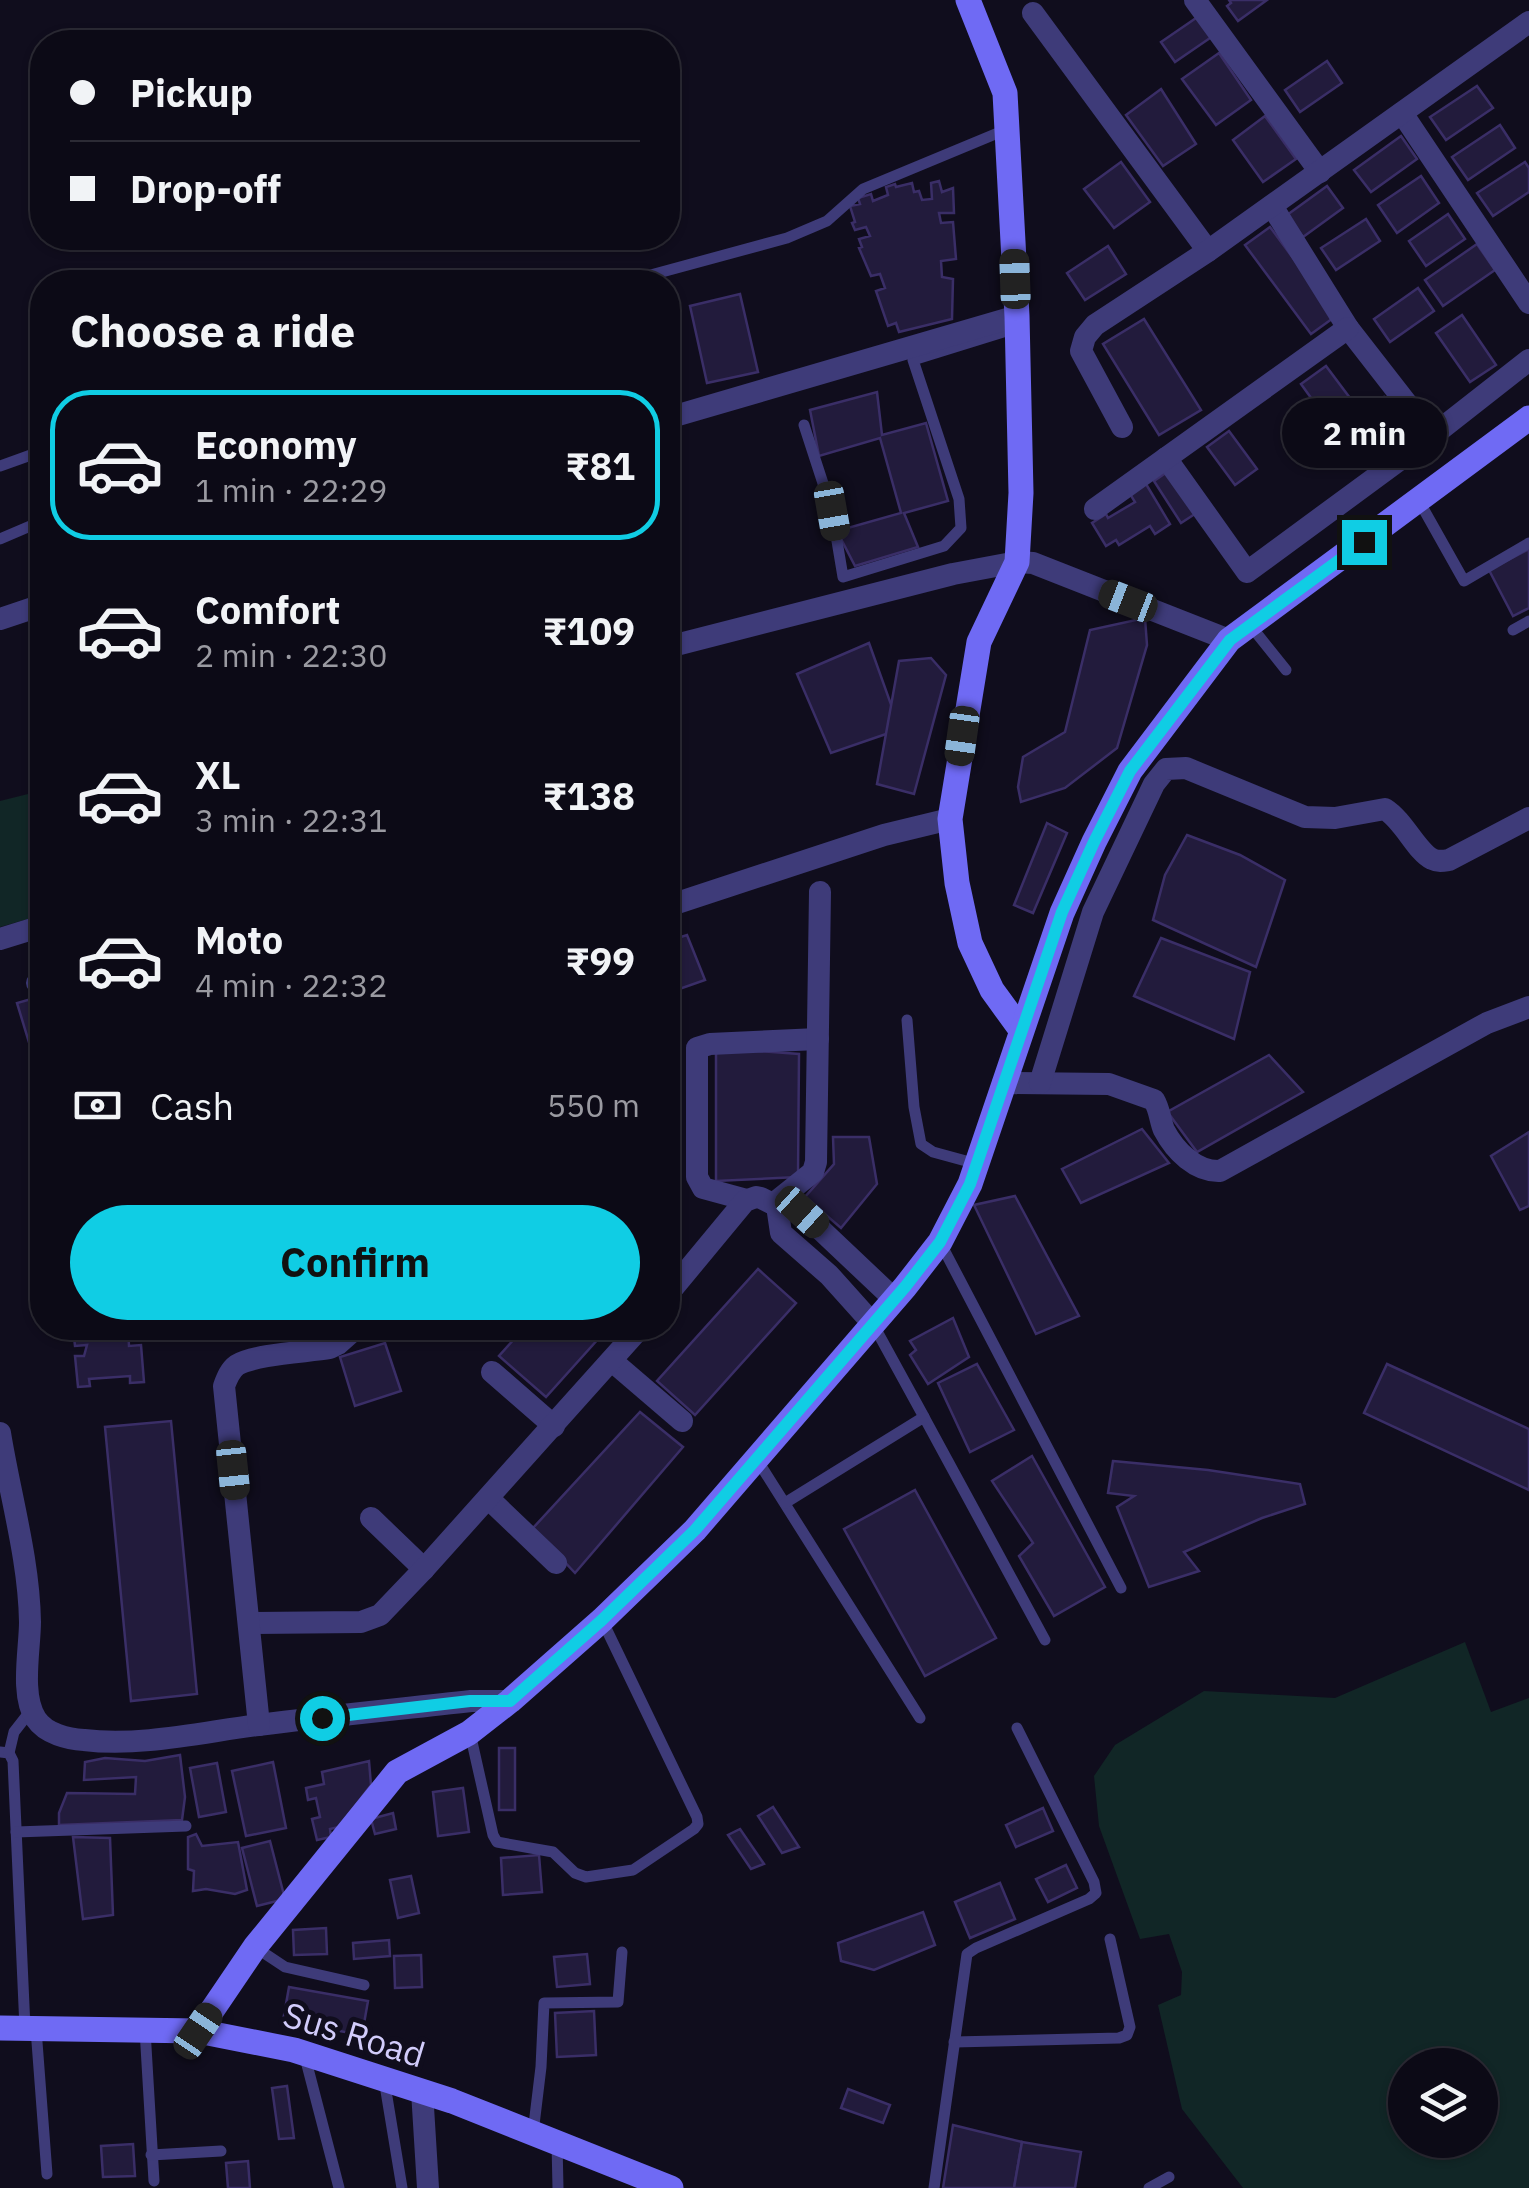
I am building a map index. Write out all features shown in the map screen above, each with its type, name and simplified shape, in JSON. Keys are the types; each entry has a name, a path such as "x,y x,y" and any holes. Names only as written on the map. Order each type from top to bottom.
{"street":[{"path":"968,0 1005,94 1021,494 1017,562 980,642 950,818 970,944 992,990 1021,1030"},
{"path":"1195,0 1320,172"},
{"path":"1033,13 1208,251"},
{"path":"1122,427 1081,351 1085,337 1095,325 1208,251 1529,22"},
{"path":"1402,113 1529,304"},
{"path":"1272,206 1348,328 1432,436"},
{"path":"680,415 1017,322"},
{"path":"1095,508 1348,328"},
{"path":"1166,458 1248,572 1529,360"},
{"path":"198,2031 255,1947 396,1772 470,1733 510,1701 695,1530 940,1242 970,1184 1062,912 1094,842 1130,771 1240,632 1529,418"},
{"path":"680,644 1017,562 1033,563 1240,632"},
{"path":"0,619 30,609"},
{"path":"1040,1083 1093,912 1154,784 1166,770 1186,768 1305,817 1335,818 1385,809 1436,861 1448,860 1529,818"},
{"path":"680,902 884,834 950,818"},
{"path":"775,1205 813,1172 816,1162 820,892"},
{"path":"0,939 30,930"},
{"path":"1004,1083 1109,1084 1154,1100 1162,1126 1179,1153 1202,1168 1220,1170 1486,1023 1529,1008"},
{"path":"818,1039 710,1044 697,1048 697,1177 704,1188 748,1200 762,1198 802,1212 894,1299"},
{"path":"680,1280 748,1200"},
{"path":"775,1205 781,1233 829,1275 872,1324"},
{"path":"259,1725 224,1386 236,1366 330,1348 342,1340"},
{"path":"250,1623 371,1620 380,1614 630,1340"},
{"path":"612,1361 682,1421"},
{"path":"492,1372 554,1426"},
{"path":"0,1434 28,1596 26,1671 32,1708 37,1720 54,1734 122,1741 470,1701 510,1701"},
{"path":"488,1498 556,1564"},
{"path":"370,1518 424,1569"},
{"name":"Sus Road","path":"20,2028 198,2031 304,2053 422,2091 671,2188"},
{"path":"422,2091 428,2188"}],"lane":[{"path":"673,270 787,238 827,221 863,188 1008,128"},
{"path":"804,425 832,511 843,577 944,546 961,528 960,500 913,360 1017,322"},
{"path":"0,466 30,455"},
{"path":"1420,500 1464,580 1529,543"},
{"path":"0,538 30,526"},
{"path":"1512,630 1529,621"},
{"path":"1240,632 1286,670"},
{"path":"907,1020 921,1144 933,1152 976,1164"},
{"path":"940,1242 1120,1588"},
{"path":"872,1324 1045,1640"},
{"path":"785,1503 924,1417"},
{"path":"756,1458 920,1718"},
{"path":"470,1733 492,1835 497,1842 553,1852 575,1872 586,1876 633,1870 694,1829 697,1816 602,1620"},
{"path":"32,1708 5,1752 13,1761 20,2028 47,2174"},
{"path":"934,2188 967,1954 1089,1899 1096,1892 1017,1728"},
{"path":"16,1832 186,1826"},
{"path":"954,2042 1127,2035 1130,2027 1110,1940"},
{"path":"255,1947 285,1967 364,1985"},
{"path":"558,2188 545,2138 541,2067 544,2003 618,2002 622,1952"},
{"path":"145,2030 154,2181"},
{"path":"304,2053 340,2188"},
{"path":"384,2079 402,2188"},
{"path":"151,2155 221,2151"},
{"path":"1149,2188 1169,2177"}],"green space":[{"path":"28,794 30,797 30,918 0,927 0,801"},
{"path":"1465,1642 1491,1712 1529,1698 1529,2188 1243,2188 1182,2109 1158,2005 1181,1995 1182,1972 1169,1934 1140,1939 1099,1826 1094,1776 1115,1745 1204,1691 1335,1698"}],"building":[{"path":"1229,0 1267,0 1238,21 1227,6"},
{"path":"1199,16 1213,36 1175,62 1161,42"},
{"path":"1219,53 1251,100 1216,125 1182,79"},
{"path":"1327,61 1342,83 1300,112 1285,90"},
{"path":"1477,86 1493,108 1446,140 1430,117"},
{"path":"1161,89 1196,144 1163,166 1126,115"},
{"path":"1265,116 1296,159 1263,182 1233,140"},
{"path":"1500,125 1515,148 1468,180 1452,157"},
{"path":"1401,136 1417,159 1371,192 1354,170"},
{"path":"1121,162 1150,202 1114,228 1084,189"},
{"path":"1525,162 1529,168 1529,192 1493,216 1477,193"},
{"path":"1421,176 1439,203 1397,233 1378,205"},
{"path":"939,181 942,192 953,188 954,213 939,213 941,223 953,222 956,259 941,261 942,277 953,279 952,319 899,332 896,323 888,326 876,291 885,288 880,274 871,276 859,248 859,239 870,236 866,227 855,230 850,206 860,204 858,198 871,194 873,201 888,195 886,187 895,184 896,187 912,183 922,200 932,199 931,183"},
{"path":"1327,186 1343,208 1303,237 1287,215"},
{"path":"1448,214 1465,239 1426,266 1409,241"},
{"path":"1366,219 1380,241 1336,270 1321,248"},
{"path":"1270,227 1336,316 1311,334 1245,245"},
{"path":"1477,244 1495,270 1443,306 1425,280"},
{"path":"1108,246 1126,274 1085,300 1067,273"},
{"path":"1418,288 1434,311 1390,342 1374,319"},
{"path":"740,294 758,372 707,383 690,306"},
{"path":"1462,315 1496,365 1470,382 1436,333"},
{"path":"1144,319 1201,410 1159,435 1103,344"},
{"path":"1326,366 1353,402 1327,420 1301,384"},
{"path":"877,392 882,435 926,423 948,501 904,513 918,547 855,566 837,531 901,513 880,438 819,456 810,410"},
{"path":"1384,397 1413,440 1379,463 1350,420"},
{"path":"1229,431 1257,469 1235,485 1207,447"},
{"path":"1170,470 1198,512 1181,523 1154,481"},
{"path":"1146,484 1170,524 1155,534 1150,526 1119,545 1116,540 1106,546 1092,523 1135,502 1130,494"},
{"path":"1529,549 1529,608 1513,616 1489,570"},
{"path":"1145,618 1147,645 1117,748 1065,788 1021,802 1018,787 1023,757 1065,732 1090,630"},
{"path":"869,643 893,710 889,733 831,753 797,674"},
{"path":"931,658 946,675 914,794 877,784 899,661"},
{"path":"1047,823 1067,833 1033,913 1014,905"},
{"path":"1187,835 1240,855 1285,880 1256,967 1153,920 1165,875"},
{"path":"687,935 705,980 680,989 680,937"},
{"path":"1161,938 1250,972 1234,1039 1134,996"},
{"path":"30,999 30,1046 17,1003"},
{"path":"716,1048 799,1054 798,1177 716,1181"},
{"path":"1269,1055 1303,1092 1197,1152 1169,1111"},
{"path":"1142,1129 1169,1163 1081,1203 1062,1169"},
{"path":"1529,1132 1529,1206 1520,1210 1491,1156"},
{"path":"833,1137 869,1137 877,1184 841,1228 805,1197 834,1164"},
{"path":"1015,1196 1079,1316 1036,1334 974,1205"},
{"path":"758,1269 796,1303 695,1415 657,1381"},
{"path":"953,1318 969,1357 928,1384 910,1355 916,1350 910,1341"},
{"path":"74,1340 129,1340 129,1346 141,1345 144,1382 130,1383 130,1376 89,1379 90,1386 78,1387 75,1356 84,1356 87,1345 75,1346"},
{"path":"513,1340 597,1340 546,1397 499,1356"},
{"path":"385,1343 401,1391 355,1406 340,1357"},
{"path":"977,1364 1014,1430 970,1452 938,1383"},
{"path":"1387,1364 1529,1429 1529,1490 1364,1413"},
{"path":"640,1412 683,1447 575,1573 533,1528"},
{"path":"171,1421 197,1694 131,1701 105,1427"},
{"path":"1032,1456 1105,1587 1054,1616 1019,1556 1033,1543 992,1481"},
{"path":"1113,1461 1300,1484 1305,1504 1184,1552 1199,1571 1149,1587 1117,1507 1134,1496 1108,1493"},
{"path":"915,1490 996,1638 925,1676 844,1529"},
{"path":"499,1748 515,1748 515,1810 499,1810"},
{"path":"180,1755 185,1797 182,1820 59,1825 67,1793 135,1794 136,1777 84,1780 85,1762 105,1758 145,1761"},
{"path":"369,1761 371,1785 339,1827 330,1829 331,1837 317,1840 312,1819 320,1817 316,1798 308,1800 306,1788 324,1784 322,1772"},
{"path":"273,1762 286,1828 246,1836 232,1771"},
{"path":"217,1763 226,1812 199,1817 190,1768"},
{"path":"463,1788 469,1832 438,1836 433,1792"},
{"path":"773,1807 799,1847 782,1853 758,1816"},
{"path":"1043,1808 1053,1831 1016,1847 1006,1825"},
{"path":"393,1813 396,1829 375,1834 371,1819"},
{"path":"740,1829 764,1864 751,1869 728,1835"},
{"path":"196,1834 202,1846 238,1842 247,1890 235,1894 193,1891 188,1837"},
{"path":"73,1837 110,1838 113,1915 83,1919"},
{"path":"270,1841 285,1899 257,1906 242,1848"},
{"path":"539,1855 542,1892 503,1895 501,1858"},
{"path":"1066,1865 1077,1888 1048,1902 1036,1879"},
{"path":"411,1876 419,1913 398,1918 390,1880"},
{"path":"1000,1883 1015,1919 970,1938 955,1902"},
{"path":"923,1912 935,1945 874,1970 841,1961 838,1943"},
{"path":"326,1928 327,1954 294,1955 293,1930"},
{"path":"389,1940 390,1956 354,1959 353,1943"},
{"path":"587,1954 590,1984 557,1987 554,1957"},
{"path":"421,1955 422,1987 395,1988 394,1956"},
{"path":"289,1987 368,2001 362,2035 283,2021"},
{"path":"594,2011 596,2055 557,2057 555,2013"},
{"path":"287,2086 294,2138 279,2139 272,2088"},
{"path":"848,2089 890,2105 883,2123 841,2108"},
{"path":"953,2125 1022,2142 1014,2188 943,2188"},
{"path":"1022,2142 1081,2152 1075,2188 1014,2188"},
{"path":"133,2144 135,2176 103,2177 101,2146"},
{"path":"248,2161 250,2188 228,2188 226,2163"}],"route":[{"path":"322,1718 470,1701 510,1701 695,1530 940,1242 970,1184 1062,912 1130,771 1230,640 1364,542"}]}
